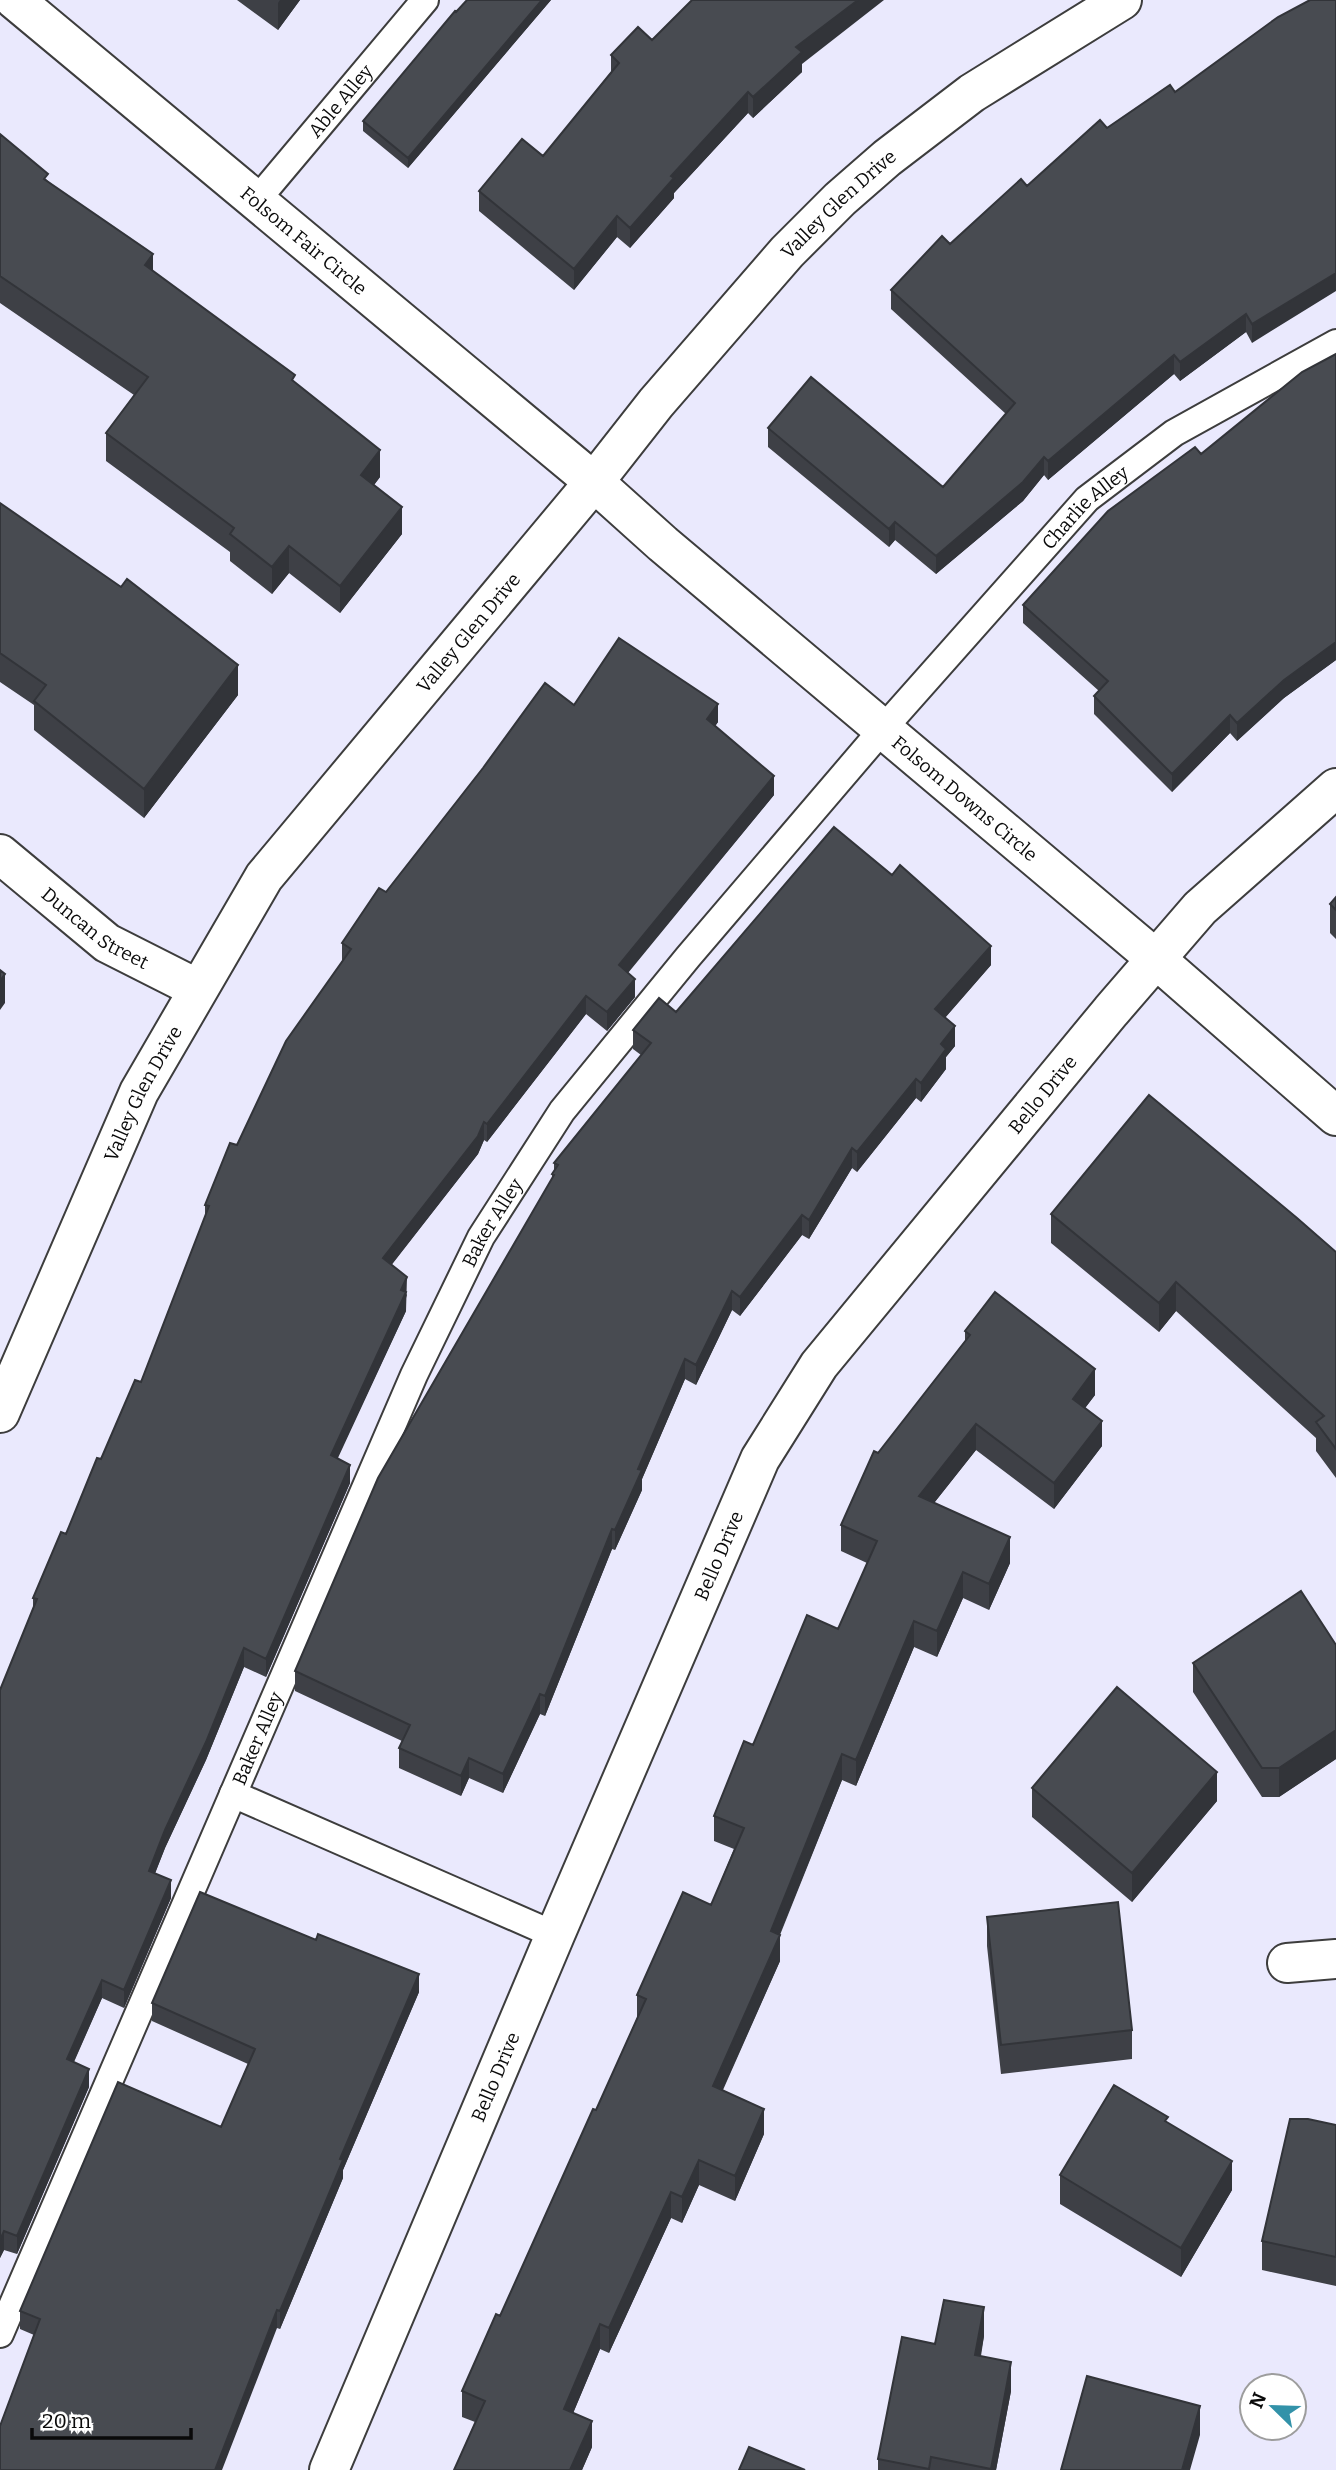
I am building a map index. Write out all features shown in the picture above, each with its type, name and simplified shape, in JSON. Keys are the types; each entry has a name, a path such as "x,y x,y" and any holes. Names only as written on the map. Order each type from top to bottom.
{"street":[{"name":"Folsom Fair Circle","path":"15,0 594,482"},
{"name":"Valley Glen Drive","path":"0,1413 139,1091 264,877 594,482 656,403 787,252 840,199 972,93 1122,0"},
{"name":"Folsom Downs Circle","path":"594,482 882,730 1156,959 1336,1116"},
{"name":"Bello Drive","path":"329,2470 555,1936 768,1447 819,1365 1156,959 1200,908 1336,788"},
{"name":"Duncan Street","path":"0,854 107,943 198,989"},
{"path":"1287,1963 1336,1959"}],"lane":[{"name":"Able Alley","path":"256,201 425,0"},
{"name":"Charlie Alley","path":"882,730 1087,499 1174,433 1336,343"},
{"name":"Baker Alley","path":"0,2334 414,1375 481,1237 562,1111 688,957 882,730"},
{"name":"Baker Alley","path":"233,1794 555,1936"}],"building":[{"path":"467,0 542,0 408,158 363,121"},
{"path":"692,0 858,0 796,47 802,52 753,97 748,92 671,176 674,178 630,228 617,216 574,269 479,191 522,139 543,156 619,63 611,55 638,27 652,40"},
{"path":"1310,0 1336,0 1336,273 1252,324 1246,314 1180,362 1174,355 1048,461 1044,457 1023,482 936,556 895,522 889,529 768,428 811,377 943,487 1015,403 891,290 942,236 950,244 1021,179 1027,186 1100,120 1107,128 1170,85 1175,92 1278,17"},
{"path":"0,134 48,174 44,179 153,254 145,265 295,375 292,380 380,450 361,475 402,507 340,586 289,546 272,567 230,534 234,528 106,433 148,377 0,276"},
{"path":"1336,354 1336,642 1284,680 1237,723 1230,715 1172,774 1094,696 1108,681 1023,605 1108,511 1195,447 1201,454 1302,372"},
{"path":"0,503 121,587 127,579 238,665 144,789 34,701 46,685 0,653"},
{"path":"619,638 718,704 707,719 774,776 619,965 635,979 607,1012 586,996 487,1124 484,1122 478,1136 383,1258 407,1277 401,1290 406,1292 331,1455 350,1465 266,1659 244,1648 149,1871 171,1880 124,1990 102,1980 67,2059 89,2069 17,2236 4,2231 0,2240 0,1690 37,1599 33,1598 61,1532 66,1534 97,1458 101,1459 135,1380 141,1382 209,1206 205,1205 230,1143 237,1145 286,1041 351,949 342,943 379,888 386,892 483,768 545,683 574,705"},
{"path":"834,827 892,875 900,865 991,946 935,1009 955,1026 941,1044 946,1049 921,1083 916,1079 857,1152 852,1148 809,1220 802,1215 740,1297 732,1291 696,1365 685,1359 638,1469 642,1470 615,1530 612,1529 545,1696 540,1694 503,1774 469,1758 461,1776 399,1748 410,1725 295,1671 378,1478 554,1175 552,1174 558,1165 554,1163 651,1043 633,1030 659,998 676,1012"},
{"path":"1336,897 1336,910 1330,904"},
{"path":"1149,1095 1336,1252 1336,1449 1316,1422 1324,1416 1176,1282 1159,1303 1051,1214"},
{"path":"995,1292 1095,1369 1073,1399 1102,1421 1054,1483 976,1424 919,1496 1010,1537 989,1584 963,1572 937,1631 914,1621 856,1760 842,1754 771,1931 780,1935 713,2086 764,2109 735,2176 699,2160 682,2197 671,2192 609,2328 600,2324 564,2409 592,2421 570,2470 454,2470 485,2401 462,2391 496,2314 500,2316 593,2109 596,2110 646,1999 637,1995 683,1892 711,1905 744,1828 714,1816 744,1741 753,1745 807,1615 838,1629 877,1541 841,1525 874,1451 878,1453 970,1335 965,1331"},
{"path":"1301,1591 1336,1645 1336,1730 1279,1768 1262,1768 1193,1663"},
{"path":"1117,1687 1217,1772 1132,1873 1032,1788"},
{"path":"200,1892 316,1940 318,1934 419,1974 340,2159 343,2160 280,2311 277,2310 215,2470 0,2470 0,2426 40,2319 20,2311 118,2082 221,2127 255,2049 152,2003"},
{"path":"1118,1902 1132,2030 1001,2045 987,1917"},
{"path":"1114,2085 1168,2117 1165,2121 1232,2161 1181,2248 1060,2175"},
{"path":"1290,2119 1308,2119 1336,2125 1336,2257 1262,2241"},
{"path":"944,2300 984,2307 975,2355 1011,2362 991,2469 931,2457 929,2469 878,2459 902,2337 935,2344"},
{"path":"1087,2376 1200,2406 1182,2470 1061,2470"},
{"path":"749,2447 805,2470 739,2470"}]}
